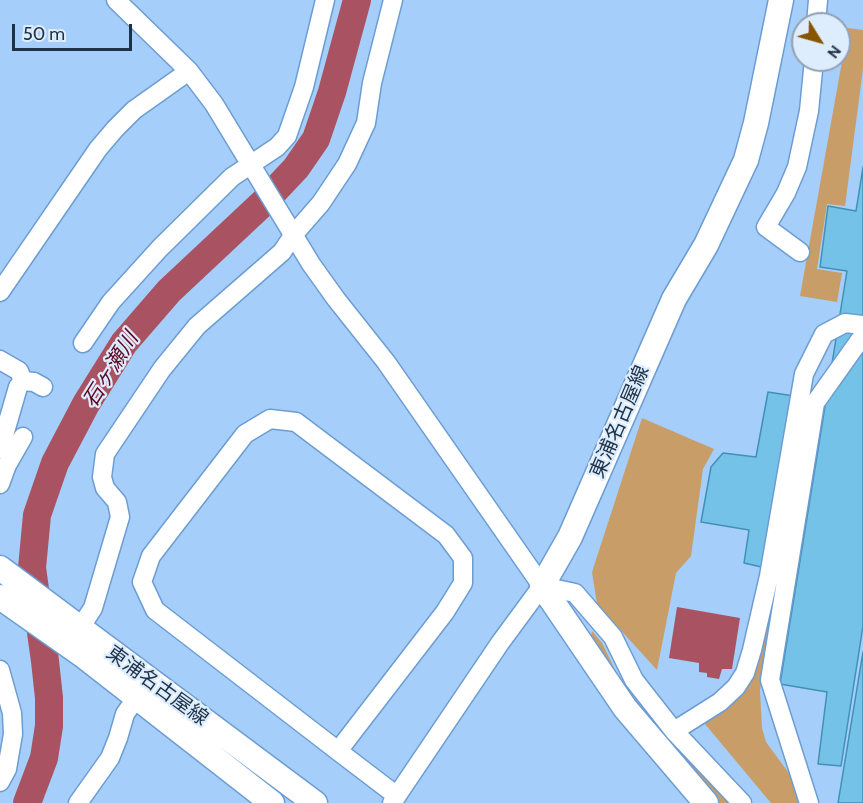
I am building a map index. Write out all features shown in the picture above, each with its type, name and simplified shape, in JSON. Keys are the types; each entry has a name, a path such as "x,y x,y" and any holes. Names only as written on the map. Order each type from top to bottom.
{"main road":[{"name":"東浦名古屋線","path":"542,586 570,537 674,299 706,245 746,160 756,123 781,0"},
{"name":"東浦名古屋線","path":"5,572 315,803"},
{"path":"542,586 625,708 706,803"},
{"name":"東浦名古屋線","path":"4,600 85,657 272,803"}],"street":[{"path":"116,0 189,71 214,104 311,264 386,362 542,586 574,593 613,638 634,680 674,731 742,803"},
{"path":"83,343 130,279 232,177 253,168 287,136 304,87 325,0"},
{"path":"76,626 93,608 120,516 117,502 105,488 102,477 105,454 162,369 197,326 282,252 294,234 321,203 347,164 366,123 372,83 393,0"},
{"path":"0,292 98,149 115,129 134,110 189,71"},
{"path":"800,252 766,227 786,193 797,167 809,111 812,72"},
{"path":"674,731 720,702 736,687 745,674 753,650 769,576 804,374 824,334 844,323 863,325"},
{"path":"809,803 770,680 815,403 862,337 863,330"},
{"path":"0,360 19,371 23,381"},
{"path":"23,381 34,382 43,387"},
{"path":"0,449 18,387 23,381"},
{"path":"338,751 445,612 463,583 464,558 446,536 296,422 270,419 245,434 151,556 142,582 155,610 338,751 395,799 500,643 542,586"},
{"path":"0,484 7,465 23,437"},
{"path":"769,576 793,536"},
{"path":"0,670 8,697 14,734 7,769 0,782"},
{"path":"78,803 110,758 124,714 136,698"}],"shaded area":[{"path":"851,28 863,30 863,69 845,206 827,204 817,269 842,273 837,302 800,296 840,72 851,72"},
{"path":"642,418 714,449 703,469 691,556 676,573 657,670 597,604 592,572"},
{"path":"677,607 740,618 732,669 722,669 719,679 707,677 707,673 699,672 699,663 669,658"},
{"path":"770,611 760,691 762,728 766,742 791,776 800,803 771,803 700,718 730,707 750,678"},
{"path":"592,631 602,643 618,676 639,704 671,742 731,803 716,803 669,749 590,641"}],"building":[{"path":"863,167 863,626 841,766 818,764 827,692 780,684 847,271 820,267 828,206 856,211"},
{"path":"768,392 794,396 766,568 744,563 749,530 701,522 711,467 723,453 756,457"},
{"path":"863,652 863,803 838,803"}],"waterway":[{"name":"石ヶ瀬川","path":"27,803 44,758 49,726 49,698 32,568 37,515 55,463 86,404 124,343 169,291 264,202 296,168 316,139 332,92 357,0"}]}
